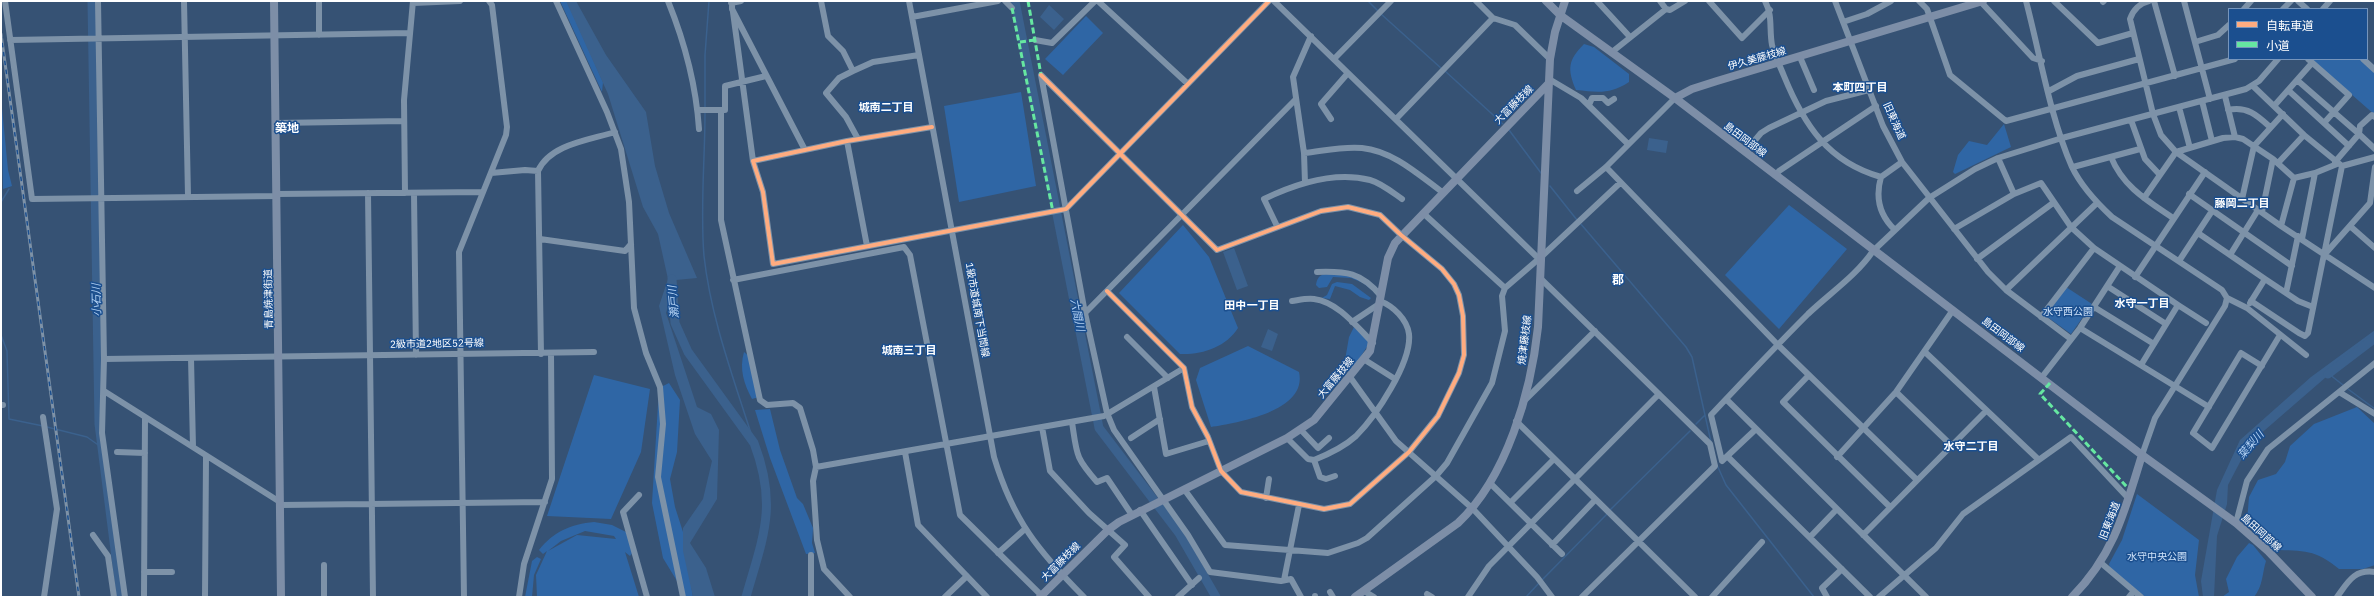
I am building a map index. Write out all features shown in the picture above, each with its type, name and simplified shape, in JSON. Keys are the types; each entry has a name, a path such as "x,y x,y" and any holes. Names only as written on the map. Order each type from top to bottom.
{"main road":[{"name":"青島焼津街道","path":"274,1 281,597"},
{"path":"1546,1 1560,15 1675,98"},
{"path":"1560,15 1565,1"},
{"name":"伊久美藤枝線","path":"1675,98 1692,89 1981,1"},
{"name":"焼津藤枝線","path":"1356,597 1458,523 1473,509 1491,484 1523,402 1535,353 1541,280 1540,257 1550,59 1560,15"},
{"name":"大富藤枝線","path":"1042,596 1108,530 1140,510 1287,438 1314,420 1364,360 1373,343 1388,258 1401,235 1549,81"},
{"name":"島田岡部線","path":"1675,98 1873,251 2042,377 2142,455 2235,522 2268,551 2312,597"},
{"path":"2129,499 2142,455"},
{"name":"旧東海道","path":"2072,597 2101,563 2119,529 2129,499"}],"street":[{"path":"5,1 32,198 483,192"},
{"path":"98,1 104,359 102,433 125,597"},
{"path":"184,1 188,196"},
{"path":"319,1 319,35"},
{"path":"405,193 404,121 413,2 460,1"},
{"path":"464,597 459,252 506,135 507,127 492,5 489,1"},
{"path":"556,1 616,132 624,165 629,202 634,308 646,353 660,387 663,424 658,477 684,597"},
{"path":"668,1 687,54 696,94 699,129"},
{"path":"732,4 741,1"},
{"path":"821,1 828,36 843,51 853,71"},
{"name":"1級市道城南下当間線","path":"909,1 990,437 1000,478 1025,529 1036,547 1084,597"},
{"path":"912,17 998,1"},
{"path":"1005,1 1012,8"},
{"path":"1035,40 1052,43 1095,1"},
{"path":"1098,1 1188,84"},
{"path":"732,4 753,161 763,192 773,264 1065,209 1269,1"},
{"path":"1274,1 1456,178 1540,257"},
{"path":"1334,59 1391,1"},
{"path":"1476,1 1493,18 1515,24 1550,59"},
{"path":"1598,1 1630,37"},
{"path":"1660,1 1666,9"},
{"path":"1612,52 1666,9 1670,10 1686,1"},
{"path":"1708,1 1742,38 1770,10"},
{"path":"1765,1 1770,10 1772,46 1800,112 1822,141 1842,161 1861,171 1881,177"},
{"name":"旧東海道","path":"1835,1 1869,90 1902,162 1977,259 2006,290 2071,339"},
{"path":"1843,22 1866,14 1891,1"},
{"path":"1919,1 1927,9 1950,75 2006,121 2146,85 2232,60"},
{"path":"1981,1 2033,58 2042,61"},
{"path":"2026,1 2062,138 2072,167 2097,203 2112,217 2222,290 2227,298 2247,308 2306,355"},
{"path":"2054,1 2098,43 2133,33"},
{"path":"2149,1 2144,2 2132,12 2130,19 2139,59 2161,135 2176,152 2281,226 2375,288"},
{"path":"2154,1 2175,76"},
{"path":"2184,1 2210,99"},
{"path":"2298,1 2306,8"},
{"path":"732,4 766,76 805,150"},
{"path":"1396,119 1493,18"},
{"path":"2195,42 2218,35 2228,26"},
{"path":"10,40 275,36 410,32"},
{"path":"1305,183 1304,153 1296,99 1294,73 1311,36"},
{"path":"858,139 846,117 826,93 839,78 873,62 919,55"},
{"path":"1800,57 1814,90"},
{"path":"2049,91 2077,76 2139,59"},
{"path":"1756,429 1722,461 1711,415 1778,345 1929,198 1975,169 1998,158 2062,138 2225,96 2253,86 2277,60"},
{"path":"2364,60 2375,70"},
{"path":"2274,106 2297,80 2310,61 2349,95 2324,123"},
{"path":"1331,119 1321,104 1348,73"},
{"path":"1107,291 1184,368 1192,406 1209,441 1220,472 1241,492 1324,509 1350,504 1409,452 1438,416 1464,355 1465,335 1459,295 1454,284 1442,269 1401,235 1380,215 1348,207 1320,210 1217,250 1041,75 1085,314 1106,414 1114,430 1158,501 1188,535 1210,572 1284,580 1291,579 1300,597"},
{"path":"698,110 725,110 725,86 766,76"},
{"path":"2297,80 2375,149"},
{"path":"1549,81 1589,105 1628,144"},
{"path":"2253,86 2304,135 2338,164"},
{"path":"1745,152 1761,133 1800,112 1826,101 1869,90"},
{"path":"2288,90 2349,146"},
{"path":"2225,96 2235,137"},
{"path":"1589,105 1592,98 1603,98 1608,103 1614,99"},
{"path":"1577,191 1606,167 1675,98"},
{"path":"1085,314 1296,99"},
{"path":"2202,101 2212,141"},
{"path":"1776,175 1779,171 1822,141 1876,106"},
{"path":"2179,107 2190,148"},
{"path":"2228,110 2240,109 2253,112 2270,127"},
{"path":"721,110 721,220 760,400 767,405 797,404 813,450 816,466 813,481 817,540 824,569 850,597"},
{"path":"2242,199 2254,146 2282,114"},
{"path":"2251,301 2305,336 2324,254 2338,164 2349,146 2359,134 2360,126 2372,115 2375,117"},
{"path":"2131,120 2140,150 2150,166 2160,176"},
{"path":"276,123 404,121"},
{"path":"753,161 847,141 932,126"},
{"path":"541,354 538,171 541,164 556,150 616,132"},
{"path":"2230,255 2260,211 2275,161 2304,135"},
{"path":"2144,198 2176,152 2212,141 2235,137 2254,146 2275,161 2294,178"},
{"path":"847,141 867,246"},
{"path":"1304,153 1347,148 1373,149 1403,164 1442,192"},
{"path":"2072,167 2140,150"},
{"path":"2111,157 2124,180 2144,198 2173,218"},
{"path":"2294,178 2315,173 2338,164 2375,157"},
{"path":"1998,158 2014,194"},
{"path":"1895,230 1881,213 1877,192 1881,177 1902,162"},
{"path":"1606,167 1778,345 1917,480"},
{"path":"2324,254 2350,226 2373,206 2375,167"},
{"path":"491,172 526,170 538,171"},
{"path":"2134,277 2205,172"},
{"path":"2286,293 2315,173"},
{"path":"1277,226 1264,199 1305,183 1334,178 1360,179 1382,186 1402,199"},
{"path":"2281,226 2294,178"},
{"path":"1184,489 1225,545 1328,553 1358,543 1436,476 1447,463 1492,383 1505,331 1502,296 1505,288 1620,183"},
{"path":"1954,229 2014,194 2041,183 2071,227 2094,248 2134,277 2206,323"},
{"path":"368,193 373,597"},
{"path":"414,193 416,354"},
{"path":"2189,194 2292,266"},
{"path":"1977,259 2054,203"},
{"path":"2006,290 2097,203"},
{"path":"2179,261 2212,211"},
{"path":"1423,213 1505,288"},
{"path":"2350,226 2375,248"},
{"path":"2198,233 2298,301 2313,306"},
{"path":"540,239 625,251"},
{"path":"625,251 631,244"},
{"path":"733,280 904,247 907,250 910,255 960,516 1042,596"},
{"path":"2041,317 2094,248"},
{"path":"625,251 632,268"},
{"path":"2042,377 2080,328 2120,266"},
{"path":"1287,438 1308,458 1314,460 1338,449 1356,436 1376,412 1395,379 1408,346 1409,334 1399,314 1388,304 1380,300 1373,286 1357,275 1341,272 1317,272"},
{"path":"2247,308 2265,279"},
{"path":"1541,280 1710,444 1715,466 1582,597"},
{"path":"2106,286 2166,324"},
{"path":"2142,455 2155,418 2227,298"},
{"path":"1292,301 1312,299 1322,301 1338,309 1373,343"},
{"path":"1352,322 1380,300"},
{"path":"2141,365 2178,305"},
{"path":"2094,307 2154,344"},
{"path":"1837,457 1896,392 1953,310"},
{"path":"2080,328 2209,407"},
{"path":"1523,402 1595,331"},
{"path":"2262,366 2241,354 2193,434 2212,448 2262,366 2280,335"},
{"path":"1127,337 1168,378"},
{"name":"2級市道2地区52号線","path":"104,359 416,354 541,354 594,352"},
{"path":"1879,597 1903,574 1936,548 1963,514 2039,460 1925,352"},
{"path":"519,597 524,564 552,479 551,353"},
{"path":"190,358 193,447"},
{"path":"1364,360 1395,379"},
{"path":"2235,522 2244,491 2259,460 2277,441 2375,363"},
{"path":"816,466 906,452 1096,418 1154,387 1184,368"},
{"path":"1809,375 1783,402 1837,457 1890,507"},
{"path":"1350,378 1396,441 1473,509 1537,577 1552,597"},
{"path":"1154,387 1166,454 1209,441"},
{"path":"104,390 145,418 193,447 280,504 545,502"},
{"path":"1896,392 1951,445"},
{"path":"2339,392 2375,414"},
{"path":"1468,597 1489,566 1659,394"},
{"path":"1726,399 1836,510 1926,597"},
{"path":"1863,535 1986,411"},
{"path":"43,417 57,509 44,597"},
{"path":"144,597 145,418"},
{"path":"1131,438 1160,419"},
{"path":"1516,421 1574,480 1695,597"},
{"path":"1072,422 1076,454 1080,463 1098,482 1107,478 1132,515"},
{"path":"1042,427 1050,471 1108,530 1125,545 1114,557 1149,597"},
{"path":"1300,430 1318,448 1329,438"},
{"name":"旧東海道","path":"2039,460 2072,436 2129,499"},
{"path":"1710,444 1717,440"},
{"path":"118,452 145,453"},
{"path":"906,452 918,525 987,597"},
{"path":"205,597 206,456"},
{"path":"1728,457 1870,597"},
{"path":"1510,503 1554,459"},
{"path":"1314,460 1320,477 1326,479 1335,476"},
{"path":"1266,498 1269,479"},
{"path":"1491,484 1562,554"},
{"path":"639,495 623,512 646,597"},
{"path":"1552,545 1595,500"},
{"path":"1284,580 1299,504"},
{"path":"1140,510 1192,584"},
{"path":"1810,537 1836,510"},
{"path":"998,553 1025,529"},
{"path":"93,535 108,556 114,597"},
{"path":"1712,597 1762,542"},
{"path":"811,555 811,597"},
{"path":"2101,563 2141,597"},
{"path":"324,565 324,597"},
{"path":"1827,597 1822,588 1842,569"},
{"path":"144,572 172,572"},
{"path":"2337,597 2353,576 2362,572 2375,572"},
{"path":"945,597 966,576"},
{"path":"1178,597 1199,578"},
{"path":"1364,591 1374,597"},
{"path":"2129,597 2134,591"}],"green space":[{"path":"560,1 567,1 603,82 602,92"},
{"path":"1086,16 1103,33 1063,75 1045,59"},
{"path":"1584,44 1594,47 1629,74 1629,82 1615,89 1603,92 1576,90 1570,70 1572,60"},
{"path":"2312,60 2361,60 2375,72 2375,115"},
{"path":"1021,92 1036,186 959,202 944,106"},
{"path":"1,98 8,170 12,186 3,189"},
{"path":"2004,124 2011,147 1955,174 1953,172 1958,155 1969,141 1987,145"},
{"path":"1789,205 1847,249 1779,329 1725,275"},
{"path":"1183,225 1209,257 1238,328 1233,335 1220,345 1205,351 1188,354 1180,354 1119,293"},
{"path":"1335,273 1364,280 1373,291 1363,283 1351,278 1333,277 1327,287 1319,288 1316,285 1320,276"},
{"path":"1337,282 1352,284 1371,298 1369,300 1360,297 1350,290 1335,286 1330,299 1322,298 1327,295 1332,284"},
{"name":"水守西公園","path":"2066,287 2092,304 2071,334 2046,316"},
{"path":"1354,327 1370,342 1350,373 1344,366 1349,337"},
{"path":"1248,346 1299,372 1299,385 1293,396 1282,405 1268,413 1237,422 1211,427 1196,380 1200,368"},
{"path":"744,352 751,358 759,397 752,399 743,376 742,364"},
{"path":"594,375 650,389 641,452 611,519 547,516"},
{"path":"669,383 680,400 677,452 670,479 675,507 683,532 693,597 682,597 680,586 663,558 652,503 659,388"},
{"path":"2357,407 2375,424 2375,565 2363,569 2339,569 2331,562 2316,554 2301,551 2274,550 2247,521 2249,497 2258,480 2276,474 2285,462 2290,446 2314,424"},
{"path":"770,409 780,450 797,498 803,504 813,528 812,543 815,553 806,554 770,458 755,410"},
{"name":"水守中央公園","path":"2137,494 2199,540 2195,575 2199,597 2145,597 2110,568 2109,564 2122,540"},
{"path":"594,522 612,525 626,532 633,552 630,556 625,552 639,597 537,597 536,575 547,551 543,554 539,550 556,534 570,527","holes":["585,531 614,536 616,539 577,535 548,551 561,541"]},
{"path":"2249,543 2253,545 2266,561 2262,580 2257,593 2254,597 2222,597 2229,592 2226,579 2237,557"},
{"path":"537,557 541,559 534,575 532,597 525,597 532,561"}],"shaded area":[{"path":"566,1 576,1 606,55 646,112 655,166 669,213 697,278 676,280 666,313 697,407 711,414 719,430 717,499 690,543 706,568 715,597 693,597 683,551 683,528 703,499 712,461 695,434 675,375 659,306 668,279 658,234 643,207 608,94"},
{"path":"1049,5 1064,19 1054,30 1040,17"},
{"path":"1649,138 1668,141 1666,153 1647,150"},
{"path":"1234,248 1248,286 1237,290 1223,252"},
{"path":"1268,329 1278,334 1272,351 1261,347"},
{"path":"2375,330 2375,340 2333,371 2250,443 2228,485 2227,504 2217,536 2214,597 2203,597 2201,581 2217,490 2240,440 2311,377"}],"waterway":[{"name":"小石川","path":"92,1 99,424 121,597"},
{"path":"705,109 705,55 709,1"},
{"name":"六間川","path":"1015,1 1099,428 1179,533 1216,597"},
{"path":"1368,1 1378,11"},
{"path":"1381,14 1442,69"},
{"path":"1445,71 1503,124"},
{"path":"705,113 702,220 707,280 724,351 754,443"},
{"path":"1509,130 1541,173"},
{"path":"1550,186 1577,220"},
{"path":"1,202 9,189"},
{"path":"1580,223 1686,347 1692,357 1711,442"},
{"name":"瀬戸川","path":"672,279 675,323 688,352 754,443 761,465 765,485 765,521 758,556 746,597"},
{"path":"1,335 7,351 9,419 43,426"},
{"name":"葉梨川","path":"2328,374 2375,338"},
{"path":"2329,374 2343,385"},
{"path":"2348,389 2375,409"},
{"path":"1696,424 1705,415"},
{"path":"47,427 87,437 101,447"},
{"path":"1610,510 1690,431"},
{"path":"1717,465 1726,485 1814,597"},
{"path":"1542,580 1608,513"},
{"path":"1526,597 1539,583"}],"railway":[{"path":"1,34 79,597"}],"marked path":[{"path":"1028,1 1041,75"},
{"path":"1012,8 1053,212"},
{"path":"1020,42 1035,40"},
{"path":"2050,383 2040,394 2127,487"}],"cycle path":[{"path":"932,127 847,141 753,161 763,192 773,264 1066,209 1269,1"},
{"path":"1041,75 1217,250 1321,211 1348,207 1380,215 1401,235 1442,269 1454,284 1459,295 1463,316 1464,355 1459,373 1438,416 1409,452 1350,504 1324,509 1241,492 1221,471 1208,437 1192,407 1184,368 1107,291"}],"district":[{"name":"本町四丁目","path":"1860,88"},
{"name":"城南二丁目","path":"886,108"},
{"name":"築地","path":"287,129"},
{"name":"藤岡二丁目","path":"2242,204"},
{"name":"郡","path":"1618,281"},
{"name":"水守一丁目","path":"2142,304"},
{"name":"田中一丁目","path":"1252,306"},
{"name":"城南三丁目","path":"909,351"},
{"name":"水守二丁目","path":"1971,447"}]}
